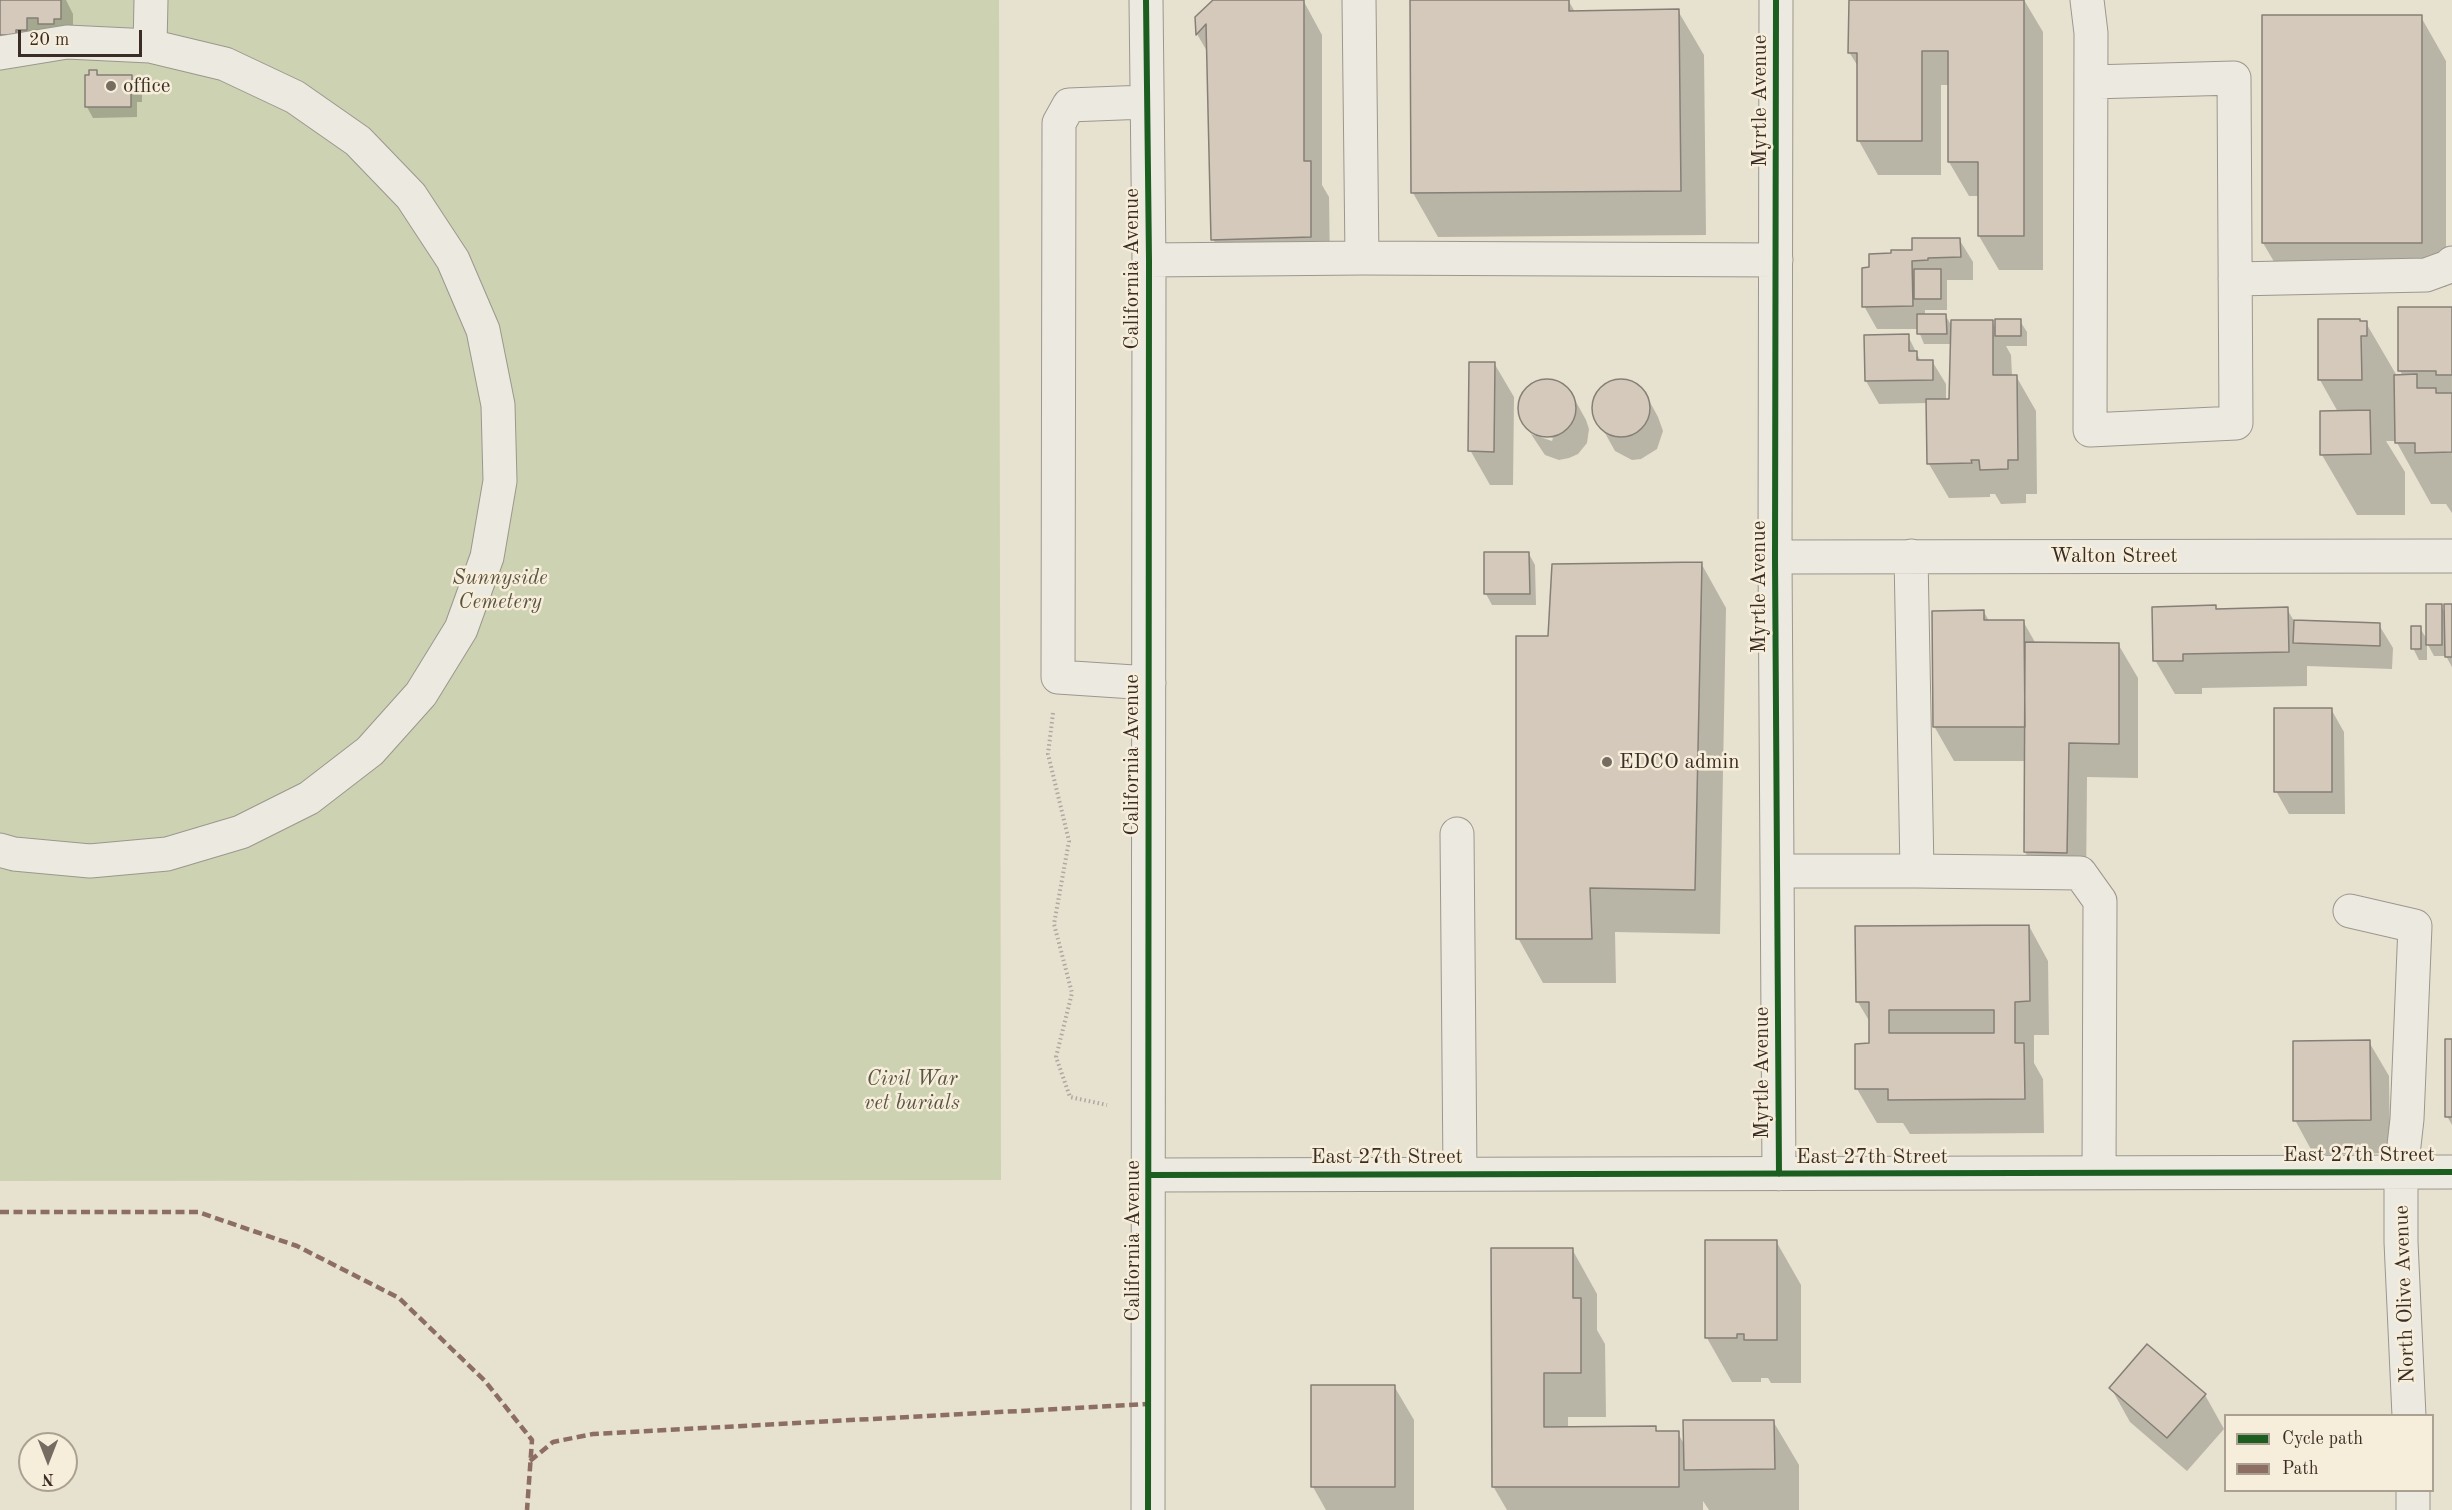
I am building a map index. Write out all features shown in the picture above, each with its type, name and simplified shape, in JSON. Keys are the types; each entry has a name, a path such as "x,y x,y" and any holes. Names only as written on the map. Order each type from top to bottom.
{"street":[{"path":"150,0 150,46"},
{"name":"California Avenue","path":"1146,0 1149,260 1148,1510"},
{"path":"1359,0 1362,258"},
{"name":"Myrtle Avenue","path":"1776,0 1775,557 1779,1174"},
{"path":"2087,0 2091,33 2090,430 2236,423 2234,78 2091,82"},
{"path":"0,53 67,42 150,46 225,64 295,97 358,141 411,196 453,260 483,330 498,405 500,470 487,557 461,629 421,694 370,751 309,798 241,832 167,854 90,861 14,854 0,850"},
{"path":"1146,102 1069,105 1059,123 1058,676 1149,683"},
{"path":"1149,260 1362,258 1776,260"},
{"path":"2235,279 2426,275 2448,267 2452,262"},
{"path":"1911,556 1917,871"},
{"name":"Walton Street","path":"1775,557 2452,556"},
{"path":"1457,834 1460,1173"},
{"path":"1777,871 2080,873 2100,901 2098,1171"},
{"name":"North Olive Avenue","path":"2350,911 2415,926 2407,1119 2401,1172 2401,1242 2409,1414"},
{"name":"East 27th Street","path":"1149,1175 2098,1171 2452,1172"},
{"path":"2413,1492 2414,1510"}],"path":[{"path":"1058,676 1048,754 1069,841 1054,924 1072,993 1056,1057 1070,1097 1107,1105"}],"green space":[{"name":"Sunnyside Cemetery","path":"0,0 999,0 1001,1180 0,1181"}],"building":[{"path":"0,0 61,0 61,19 54,19 54,24 38,24 38,18 27,18 27,30 16,30 16,35 0,35"},
{"path":"1213,0 1304,0 1304,161 1311,161 1311,237 1211,240 1206,24 1196,35 1195,17"},
{"path":"1410,0 1569,0 1569,11 1679,9 1681,191 1411,193"},
{"path":"1849,0 2024,0 2024,236 1978,236 1978,162 1948,162 1948,51 1922,51 1922,141 1857,141 1857,53 1848,53"},
{"path":"2262,15 2422,15 2422,243 2262,243"},
{"name":"office","path":"89,70 97,70 97,75 132,75 132,80 136,80 136,91 131,91 131,107 85,107 85,75 89,75"},
{"path":"1912,238 1960,238 1961,257 1912,261 1913,306 1862,307 1862,268 1869,267 1869,254 1891,253 1891,250 1912,250"},
{"path":"1914,269 1941,269 1941,299 1914,299"},
{"path":"2398,307 2452,307 2452,375 2436,375 2436,371 2398,371"},
{"path":"1917,314 1946,314 1947,334 1917,334"},
{"path":"1995,319 2021,319 2021,336 1995,336"},
{"path":"2318,319 2367,321 2367,336 2361,336 2362,380 2318,380"},
{"path":"1951,320 1993,320 1993,375 2017,375 2018,460 2008,460 2008,469 1980,470 1979,460 1971,460 1972,463 1927,464 1926,399 1949,399"},
{"path":"1909,334 1909,351 1917,351 1917,360 1933,360 1933,380 1865,381 1864,335"},
{"path":"1469,362 1495,362 1494,452 1468,451"},
{"path":"2417,374 2417,388 2436,388 2436,393 2452,393 2452,452 2415,453 2415,443 2395,443 2394,375"},
{"path":"1541,379 1553,379 1568,387 1576,402 1576,414 1568,429 1553,437 1541,437 1526,429 1518,414 1518,402 1526,387"},
{"path":"1621,379 1632,381 1645,392 1650,408 1648,419 1637,432 1621,437 1610,435 1597,424 1592,408 1594,397 1605,384"},
{"path":"2370,410 2371,454 2320,455 2320,411"},
{"path":"1484,552 1529,552 1530,594 1484,594"},
{"name":"EDCO admin","path":"1702,562 1695,890 1590,888 1592,939 1516,939 1516,636 1548,636 1552,564"},
{"path":"2426,604 2442,604 2442,645 2426,645"},
{"path":"2444,604 2452,604 2452,657 2445,657"},
{"path":"2216,605 2216,609 2288,607 2289,652 2183,654 2183,661 2153,661 2152,607"},
{"path":"1984,610 1984,620 2024,620 2025,727 1933,727 1932,611"},
{"path":"2294,620 2380,623 2380,646 2293,643"},
{"path":"2411,626 2421,626 2421,649 2411,649"},
{"path":"2025,642 2119,643 2119,744 2069,743 2067,853 2024,852"},
{"path":"2274,708 2332,708 2332,792 2274,792"},
{"path":"2029,925 2030,1001 2015,1002 2015,1043 2024,1043 2025,1099 1888,1100 1888,1089 1855,1089 1855,1044 1869,1043 1869,1002 1856,1002 1855,926","holes":["1889,1010 1994,1010 1994,1033 1889,1033"]},
{"path":"2445,1039 2452,1039 2452,1117 2445,1117"},
{"path":"2370,1040 2371,1120 2293,1121 2293,1041"},
{"path":"1705,1240 1777,1240 1777,1340 1744,1340 1744,1334 1737,1334 1737,1338 1705,1338"},
{"path":"1491,1248 1573,1248 1573,1298 1581,1298 1581,1373 1544,1373 1544,1427 1656,1426 1656,1431 1679,1431 1679,1487 1492,1487"},
{"path":"2147,1344 2206,1394 2167,1438 2109,1388"},
{"path":"1311,1385 1395,1385 1395,1487 1311,1487"},
{"path":"1683,1420 1774,1420 1775,1469 1684,1470"}],"marked path":[{"path":"0,1212 198,1212 297,1246 399,1298 485,1381 532,1440 527,1510"},
{"path":"530,1461 553,1442 593,1434 1149,1404"}],"cycle path":[{"path":"1146,0 1149,260 1148,1510"},
{"path":"1776,0 1775,557 1779,1174"},
{"path":"1149,1175 2452,1172"}],"place":[{"name":"office","path":"111,86"},
{"name":"EDCO admin","path":"1607,762"}],"park label":[{"name":"Civil War vet burials","path":"912,1091"}]}
